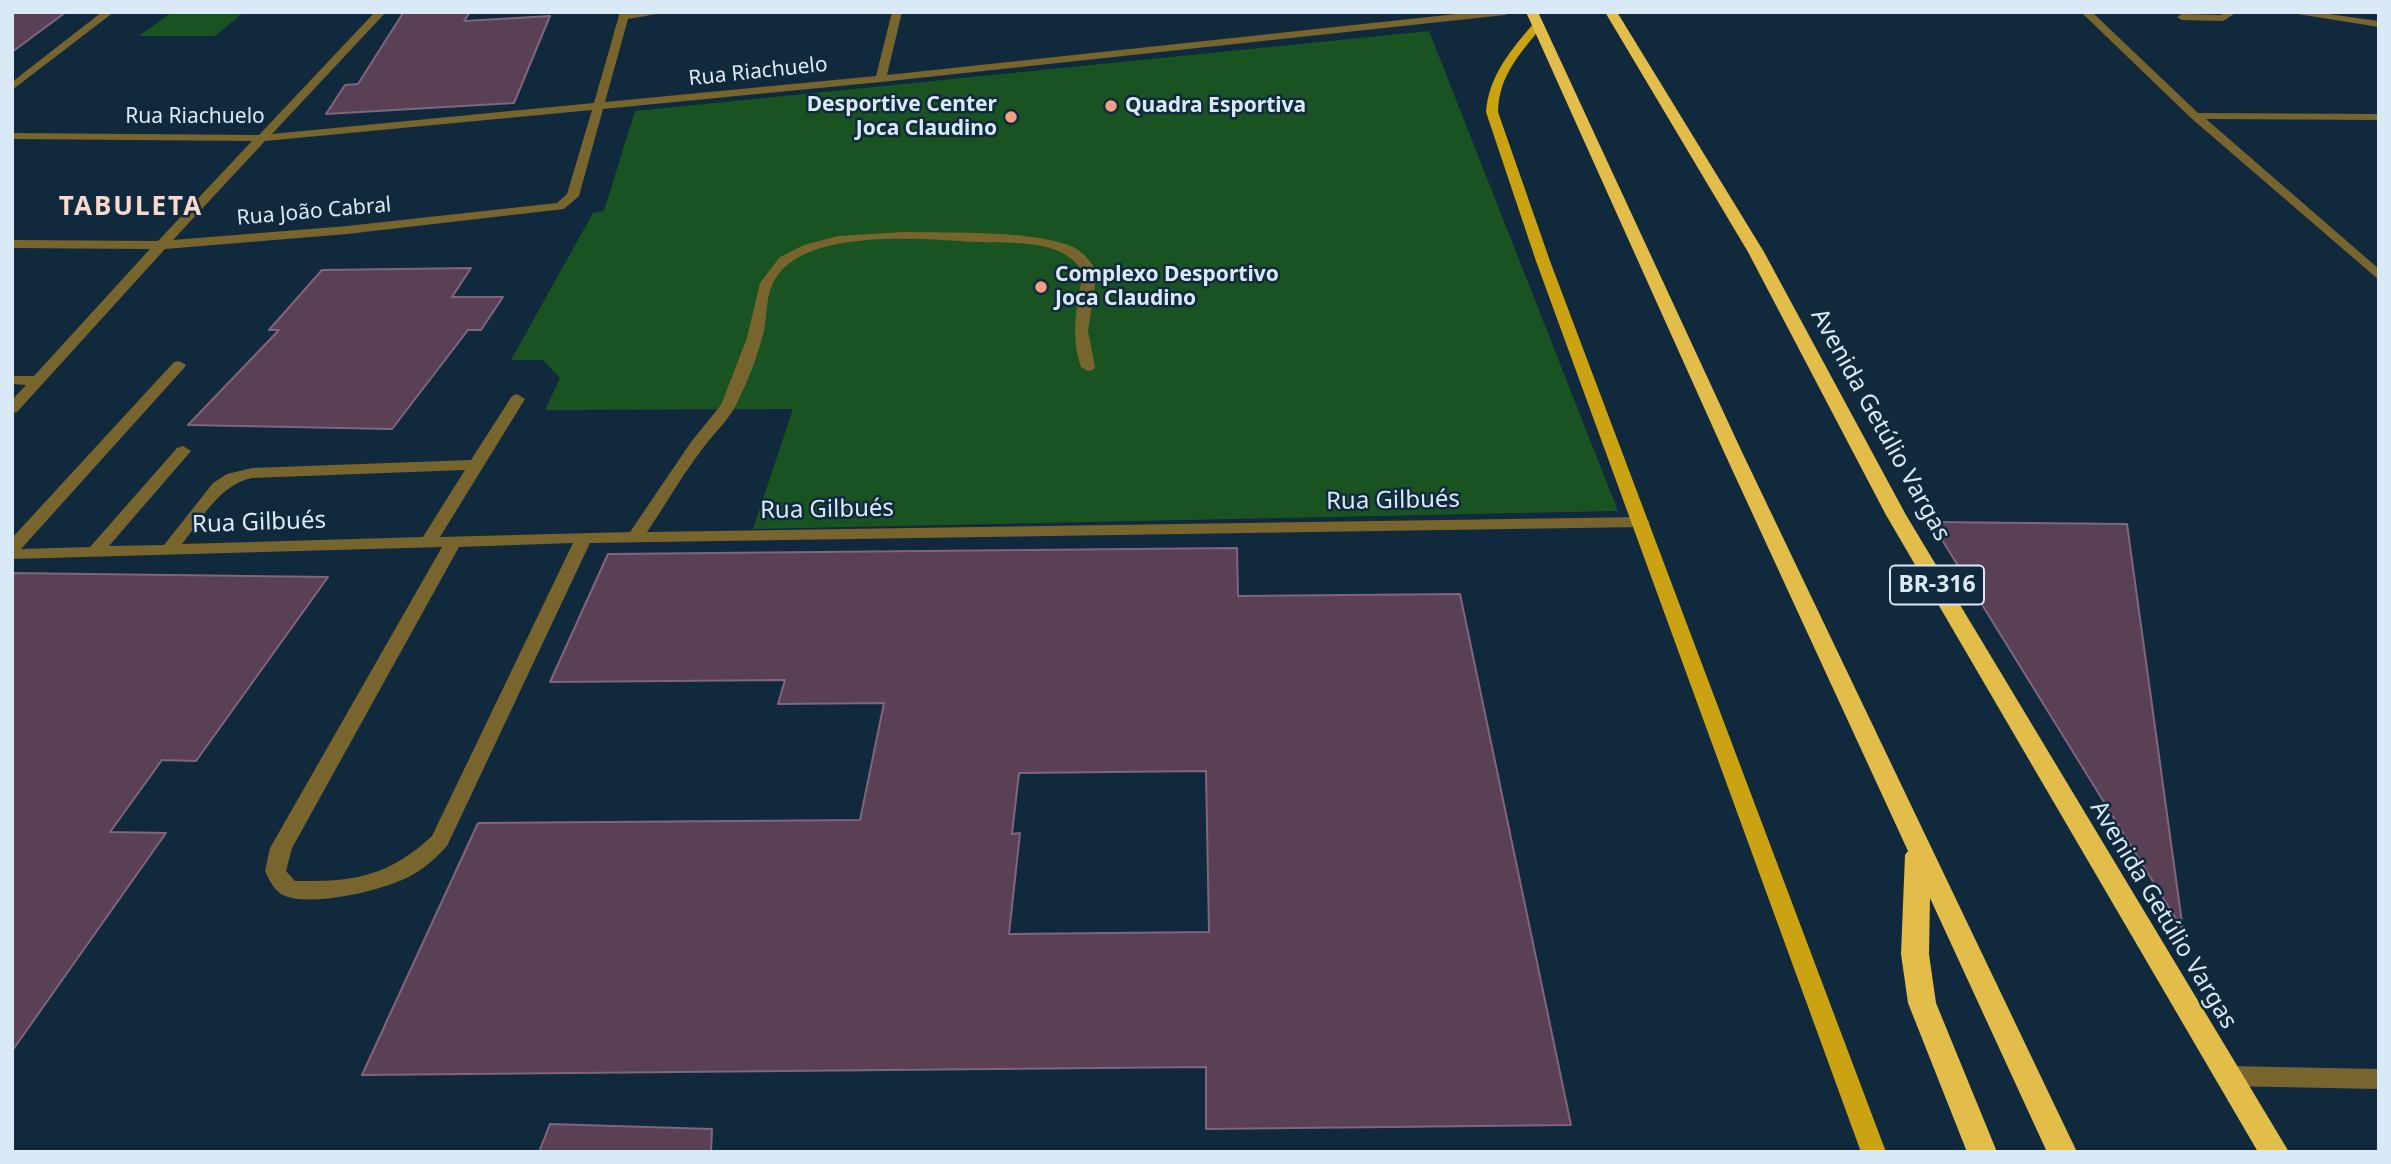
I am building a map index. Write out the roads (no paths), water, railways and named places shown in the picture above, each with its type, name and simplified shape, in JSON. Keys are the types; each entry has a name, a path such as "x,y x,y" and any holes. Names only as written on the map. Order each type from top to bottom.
{"highway":[{"name":"Avenida Getúlio Vargas","path":"1611,12 1756,252 1896,515 2274,1152"},
{"path":"1535,19 1918,849 2062,1152"},
{"path":"1918,849 1915,954 1923,1003 1982,1152"}],"main road":[{"path":"1535,19 1493,89 1492,112 1543,261 1874,1152"}],"street":[{"path":"12,87 109,12"},
{"path":"12,409 161,245 381,12"},
{"path":"598,107 625,14 663,12"},
{"path":"881,79 897,12"},
{"name":"Rua Riachuelo","path":"12,136 263,138 881,79 1444,16 1505,12"},
{"path":"2086,12 2195,116 2379,275"},
{"path":"2182,17 2223,18 2232,12"},
{"path":"2290,12 2379,24"},
{"name":"Rua João Cabral","path":"12,244 161,245 543,209 564,204 573,195 598,107"},
{"path":"2195,116 2379,117"},
{"path":"635,538 695,449 731,402 756,332 768,277 778,265 790,257 817,246 850,237 895,234 1040,242 1070,251 1081,257 1090,272 1079,330 1080,349 1088,367"},
{"path":"12,548 179,365"},
{"path":"12,380 39,381"},
{"path":"428,543 517,399"},
{"path":"94,553 183,451"},
{"path":"168,551 219,486 233,477 252,473 476,466"},
{"name":"Rua Gilbués","path":"12,554 584,538 1642,522"},
{"path":"453,542 281,848 274,866 276,877 290,889 358,888 383,881 424,858 440,841 584,538"},
{"path":"2228,1076 2379,1079"}],"place":[{"name":"Quadra Esportiva","path":"1111,106"},
{"name":"Desportive Center Joca Claudino","path":"1011,117"},
{"name":"Complexo Desportivo Joca Claudino","path":"1041,287"}],"district":[{"name":"TABULETA","path":"131,208"}]}
